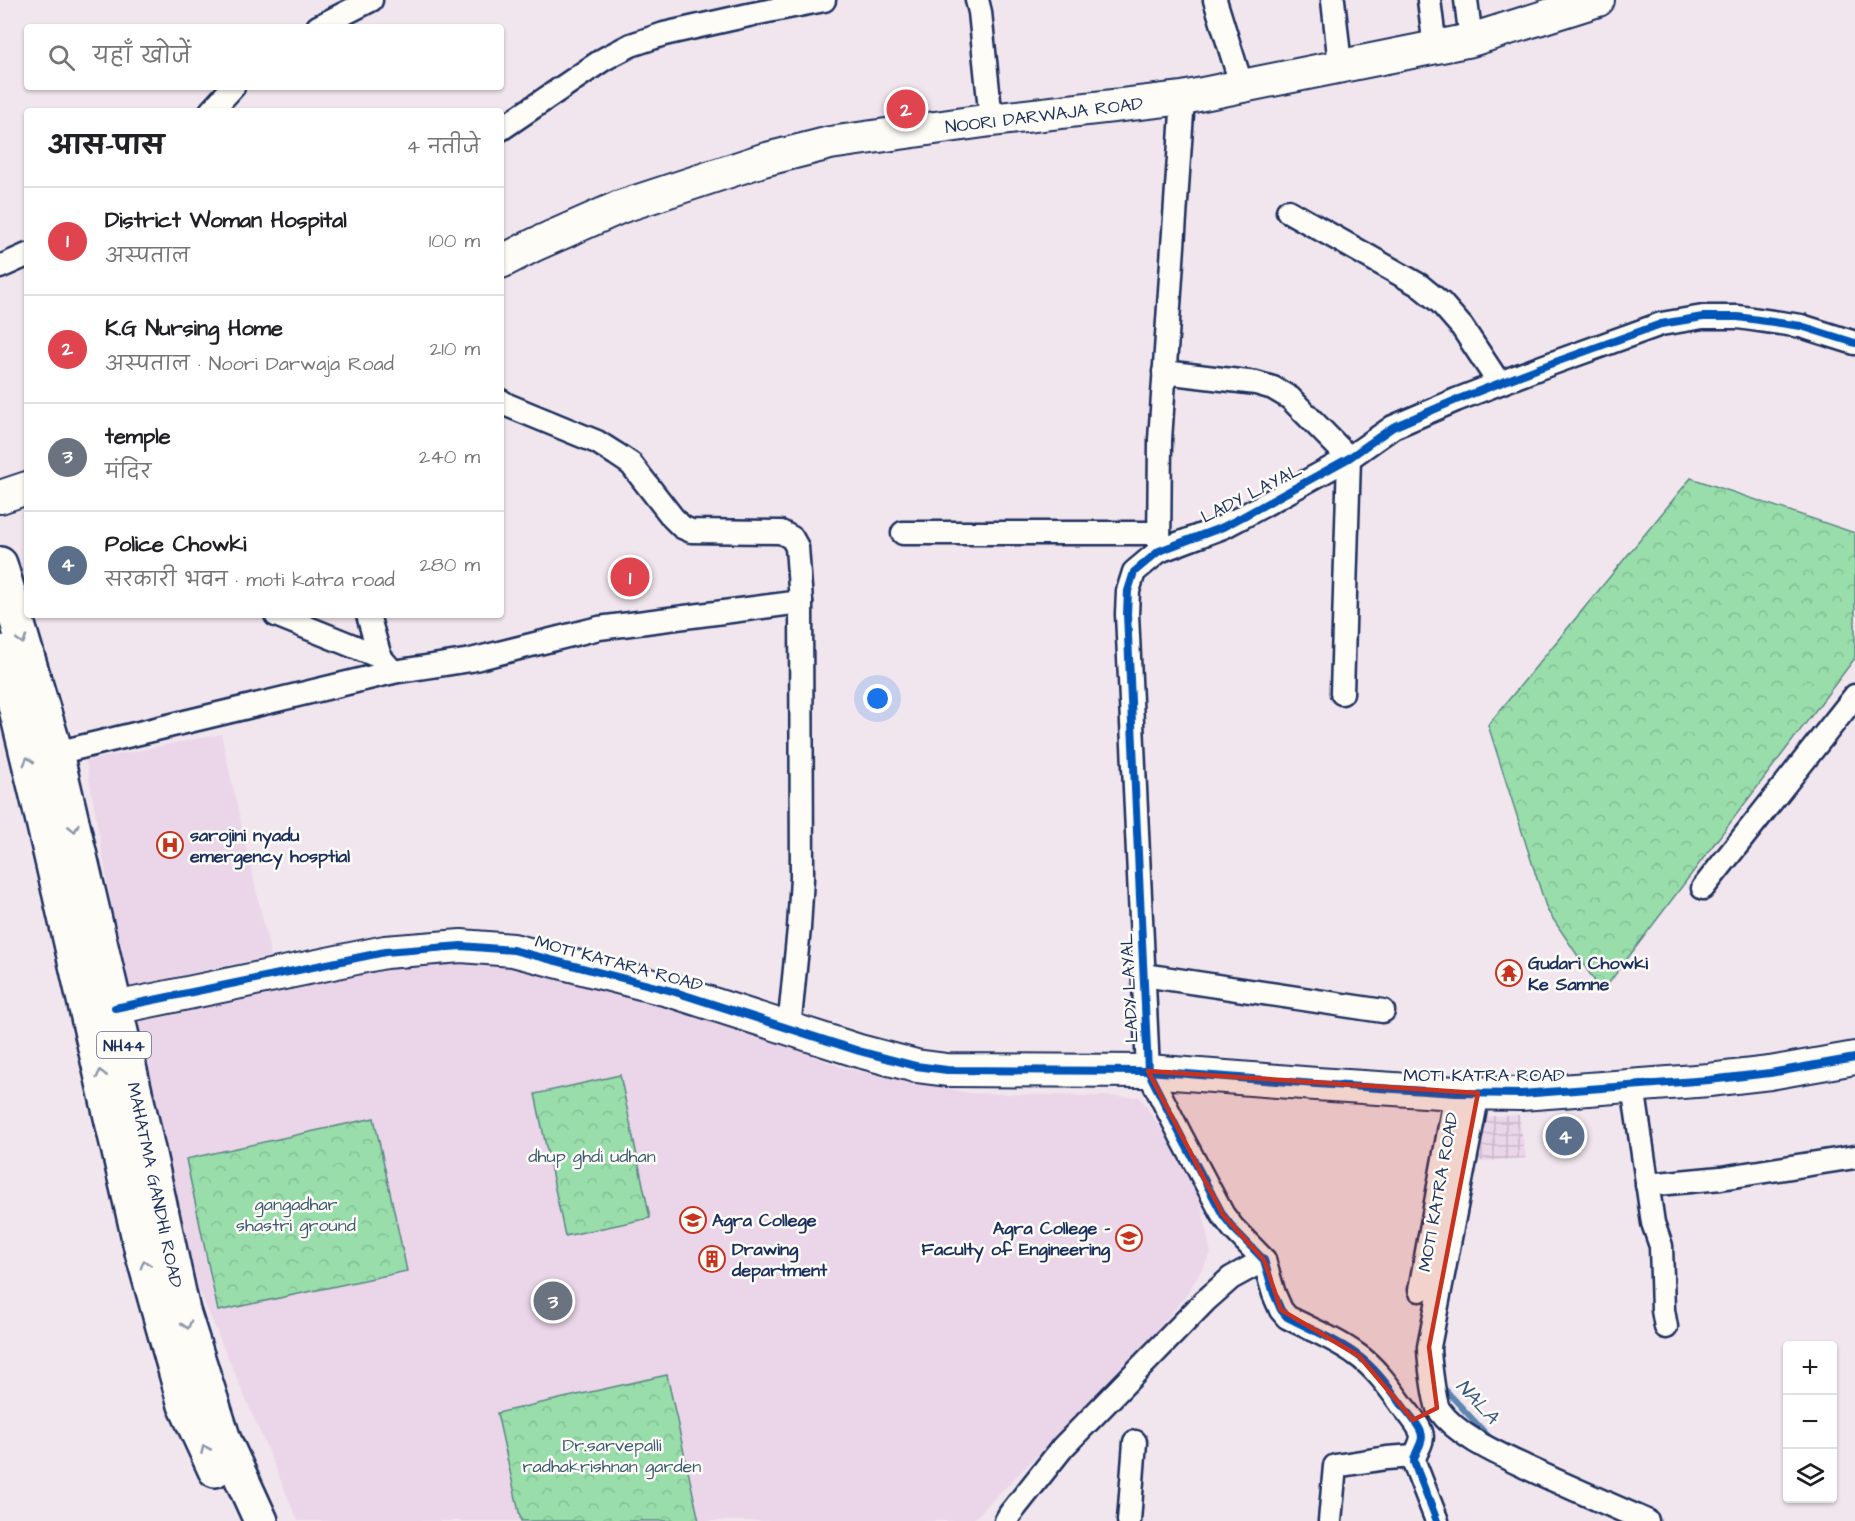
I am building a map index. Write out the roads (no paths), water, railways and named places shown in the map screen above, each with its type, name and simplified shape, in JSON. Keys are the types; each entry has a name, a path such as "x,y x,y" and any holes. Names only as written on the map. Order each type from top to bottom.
{"highway":[{"name":"MAHATMA GANDHI ROAD","path":"0,564 56,753 116,1008 183,1311 224,1440 261,1521"},
{"name":"MAHATMA GANDHI ROAD","path":"0,652 42,816 142,1252 185,1405 238,1521"}],"street":[{"path":"324,24 371,0"},
{"path":"504,127 604,59 631,45 752,7 824,0"},
{"path":"977,0 992,120"},
{"path":"1215,0 1242,87"},
{"path":"1334,0 1340,65"},
{"path":"1429,0 1435,48"},
{"path":"1467,0 1471,40"},
{"name":"NOORI DARWAJA ROAD","path":"504,260 620,207 764,160 830,143 992,120 1183,98 1471,40 1598,0"},
{"path":"215,108 230,90"},
{"path":"903,533 1159,542 1160,440 1183,98"},
{"path":"1288,211 1419,285 1441,303 1462,327 1499,383"},
{"path":"0,267 24,256"},
{"name":"LADY LAYAL","path":"1148,1071 1128,591 1134,572 1159,542 1230,523 1349,459 1393,427 1499,383 1661,324 1703,317 1738,317 1801,326 1855,343"},
{"path":"1164,372 1256,383 1273,388 1290,398 1349,459 1342,693"},
{"path":"504,403 597,442 624,459 631,464 682,527 691,531 781,532 792,538 797,547 801,602 802,878 789,1029"},
{"path":"0,497 24,489"},
{"path":"56,753 386,665 471,660 599,628 801,602"},
{"path":"283,618 386,665"},
{"path":"369,618 386,665"},
{"path":"1703,888 1855,696"},
{"name":"MOTI KATARA ROAD","path":"116,1008 385,952 461,946 513,950 672,991 859,1051 916,1066 947,1070 1148,1071"},
{"path":"1144,975 1383,1011"},
{"name":"MOTI KATRA ROAD","path":"1148,1071 1316,1084 1521,1094 1770,1073 1855,1058"},
{"path":"1148,1071 1223,1215 1264,1260 1281,1310 1287,1317 1359,1356 1388,1385 1421,1432 1420,1446 1414,1456 1415,1467 1437,1521"},
{"path":"1633,1086 1653,1223 1661,1246 1663,1310 1666,1328"},
{"path":"1467,1093 1429,1356 1437,1408 1461,1432 1504,1457 1582,1494 1647,1521"},
{"name":"MOTI KATRA ROAD","path":"1420,1290 1467,1093"},
{"path":"1647,1185 1721,1178 1855,1157"},
{"path":"1006,1521 1063,1447 1205,1301 1231,1278 1264,1260"},
{"path":"1413,1420 1437,1408"},
{"path":"1129,1521 1135,1442"},
{"path":"1330,1521 1335,1466 1414,1456"}],"waterway":[{"name":"NALA","path":"1441,1385 1491,1439"}],"place":[{"name":"K.G Nursing Home","path":"906,109"},
{"name":"District Woman Hospital","path":"630,577"},
{"name":"sarojini nyadu emergency hosptial","path":"170,845"},
{"name":"Gudari Chowki Ke Samne","path":"1509,973"},
{"name":"Police Chowki","path":"1565,1136"},
{"name":"Agra College","path":"693,1220"},
{"name":"Agra College - Faculty of Engineering","path":"1129,1238"},
{"name":"Drawing department","path":"712,1259"},
{"name":"temple","path":"553,1301"}],"park label":[{"name":"dhup ghdi udhan","path":"592,1156"},
{"name":"gangadhar shastri ground","path":"296,1214"},
{"name":"Dr.sarvepalli radhakrishnan garden","path":"612,1455"}]}
